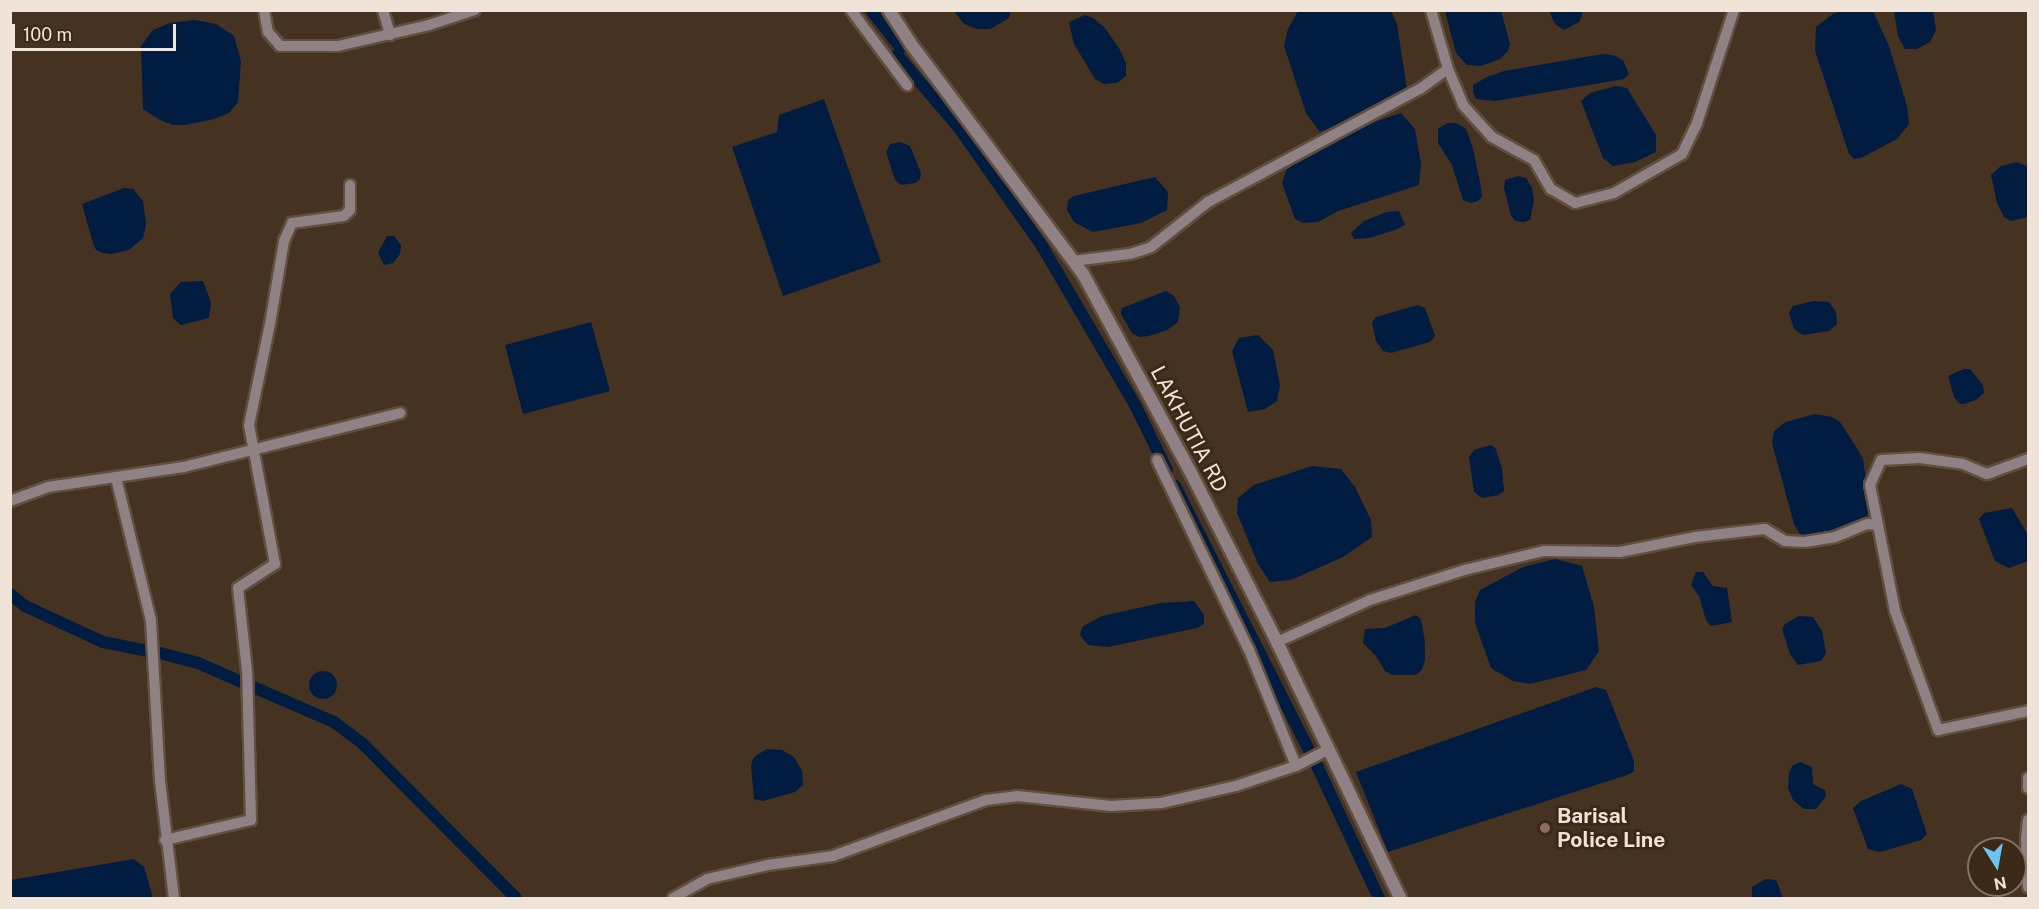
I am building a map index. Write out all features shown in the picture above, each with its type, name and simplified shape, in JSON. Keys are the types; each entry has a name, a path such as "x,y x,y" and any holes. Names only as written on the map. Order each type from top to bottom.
{"street":[{"path":"264,10 268,32 280,46 338,46 390,35 475,10"},
{"path":"383,10 390,35"},
{"path":"851,10 907,85"},
{"name":"LAKHUTIA RD","path":"889,10 911,44 1083,274 1190,471 1277,642 1400,898"},
{"path":"1431,10 1448,69 1464,105 1492,137 1534,160 1551,189 1575,203 1614,194 1656,172 1683,154 1697,123 1734,10"},
{"path":"1072,261 1130,254 1151,247 1208,202 1420,90 1448,69"},
{"path":"165,840 251,820 251,743 247,671 238,588 274,564 249,425 284,241 292,223 344,216 350,210 350,185"},
{"path":"10,501 48,487 184,467 400,413"},
{"path":"2028,459 1987,474 1963,464 1920,458 1881,460 1870,485 1895,611 1938,730 2028,711"},
{"path":"1157,460 1249,650 1296,765"},
{"path":"116,478 151,621 165,840 174,898"},
{"path":"1277,642 1370,600 1464,570 1544,551 1620,552 1695,537 1765,529 1785,541 1805,542 1835,537 1868,524 1878,525"},
{"path":"673,898 707,879 768,865 833,856 986,800 1017,796 1111,806 1161,803 1236,786 1296,765 1329,749"},
{"path":"2028,778 2028,788"},
{"path":"2028,820 2026,838 2028,887"}],"water":[{"path":"1844,10 1873,11 1889,46 1907,106 1909,124 1897,139 1861,158 1854,159 1849,154 1815,51 1816,27 1833,14"},
{"path":"954,11 1011,11 1009,18 990,29 977,29 964,24"},
{"path":"1298,11 1391,11 1397,24 1407,90 1386,105 1320,132 1306,113 1284,46 1288,29"},
{"path":"1445,11 1501,11 1510,44 1508,51 1500,59 1481,66 1467,65 1456,53"},
{"path":"1549,11 1582,11 1582,15 1579,22 1564,30 1555,24"},
{"path":"1894,11 1933,11 1936,30 1930,42 1917,49 1905,49 1898,36"},
{"path":"1085,15 1104,27 1119,48 1126,63 1126,76 1117,83 1104,84 1095,79 1074,44 1069,22"},
{"path":"195,20 216,24 234,36 241,61 238,102 229,113 214,119 173,125 143,109 141,46 153,30 170,23"},
{"path":"1603,54 1613,55 1623,60 1629,74 1624,79 1495,101 1476,99 1473,92 1473,85 1504,71"},
{"path":"1616,86 1627,88 1656,135 1656,152 1635,162 1613,166 1603,158 1581,101 1590,93"},
{"path":"824,99 881,262 783,296 732,147 777,132 779,115"},
{"path":"1401,113 1415,129 1421,164 1419,185 1338,211 1318,222 1303,223 1295,219 1282,183 1287,169 1363,126"},
{"path":"1447,123 1456,123 1466,129 1473,148 1481,187 1482,197 1478,201 1471,203 1463,200 1452,165 1438,143 1438,129"},
{"path":"900,142 910,146 921,173 920,179 915,183 901,185 895,180 886,152 890,144"},
{"path":"2017,162 2028,167 2028,217 2011,221 2004,217 1997,203 1991,175 2001,166"},
{"path":"1518,176 1526,178 1532,188 1534,200 1530,220 1524,222 1515,221 1511,215 1504,188 1505,180"},
{"path":"1155,177 1168,192 1167,210 1141,223 1093,232 1074,222 1067,210 1068,200 1074,196"},
{"path":"124,188 133,189 143,201 146,224 143,238 129,250 111,254 103,253 96,250 93,243 82,204"},
{"path":"1399,211 1405,225 1369,238 1354,239 1351,233 1364,221 1387,212"},
{"path":"387,236 394,236 401,245 400,254 393,263 384,265 378,253"},
{"path":"203,281 211,303 209,318 181,325 173,318 170,294 181,282"},
{"path":"1166,291 1174,296 1180,307 1178,322 1167,330 1149,336 1139,337 1132,333 1121,314 1122,308"},
{"path":"1813,301 1829,302 1836,312 1837,324 1829,331 1803,335 1794,329 1789,313 1793,306"},
{"path":"1418,305 1425,308 1435,336 1430,342 1391,353 1383,351 1376,341 1372,322 1376,317"},
{"path":"591,322 610,391 523,414 505,345"},
{"path":"1258,335 1273,350 1280,385 1277,401 1265,409 1248,412 1232,351 1239,338"},
{"path":"1964,369 1970,369 1983,385 1984,393 1976,400 1960,404 1954,397 1948,376"},
{"path":"1815,414 1832,417 1840,422 1858,450 1863,459 1870,506 1867,516 1860,522 1830,535 1811,538 1802,537 1794,524 1772,443 1774,431 1786,422"},
{"path":"1491,445 1496,449 1502,469 1504,491 1498,495 1482,498 1474,492 1469,457 1474,450"},
{"path":"1312,466 1341,469 1355,487 1371,520 1372,537 1343,557 1291,580 1270,582 1258,564 1237,513 1238,498 1254,485"},
{"path":"2012,508 2028,535 2028,561 2009,568 1995,561 1979,519 1984,513"},
{"path":"1555,559 1582,566 1594,607 1599,651 1586,670 1530,684 1513,681 1491,668 1475,623 1475,602 1480,590 1523,567"},
{"path":"1696,572 1703,572 1713,586 1727,588 1732,622 1711,626 1706,620 1699,596 1691,585"},
{"path":"1194,601 1204,615 1204,624 1197,628 1108,647 1088,645 1080,635 1082,627 1102,616 1161,603"},
{"path":"1416,615 1421,619 1425,642 1425,660 1422,670 1416,675 1392,675 1385,671 1376,656 1363,643 1365,629 1385,628"},
{"path":"1799,616 1813,617 1822,631 1826,653 1821,661 1798,665 1790,654 1782,629 1785,624"},
{"path":"323,671 333,675 337,685 333,695 323,699 313,695 309,685 313,675"},
{"path":"1596,687 1606,690 1634,761 1634,771 1388,852 1356,772"},
{"path":"767,749 782,750 794,757 802,771 803,785 795,792 763,801 754,799 751,765 754,757"},
{"path":"1801,762 1812,767 1813,784 1825,790 1826,796 1816,809 1804,809 1793,800 1788,788 1789,773 1793,765"},
{"path":"1901,784 1912,789 1927,834 1921,840 1880,852 1868,849 1853,808 1861,801"},
{"path":"134,859 144,867 153,898 11,898 11,880"},
{"path":"1766,879 1776,880 1783,898 1752,898 1752,887"}],"waterway":[{"path":"871,10 901,48"},
{"path":"897,55 959,128 1042,246 1136,407 1167,470"},
{"path":"1175,486 1318,768 1379,898"},
{"path":"10,594 25,606 103,642 148,651"},
{"path":"156,652 198,663 334,722 362,743 516,898"}],"place":[{"name":"Barisal Police Line","path":"1545,828"}]}
